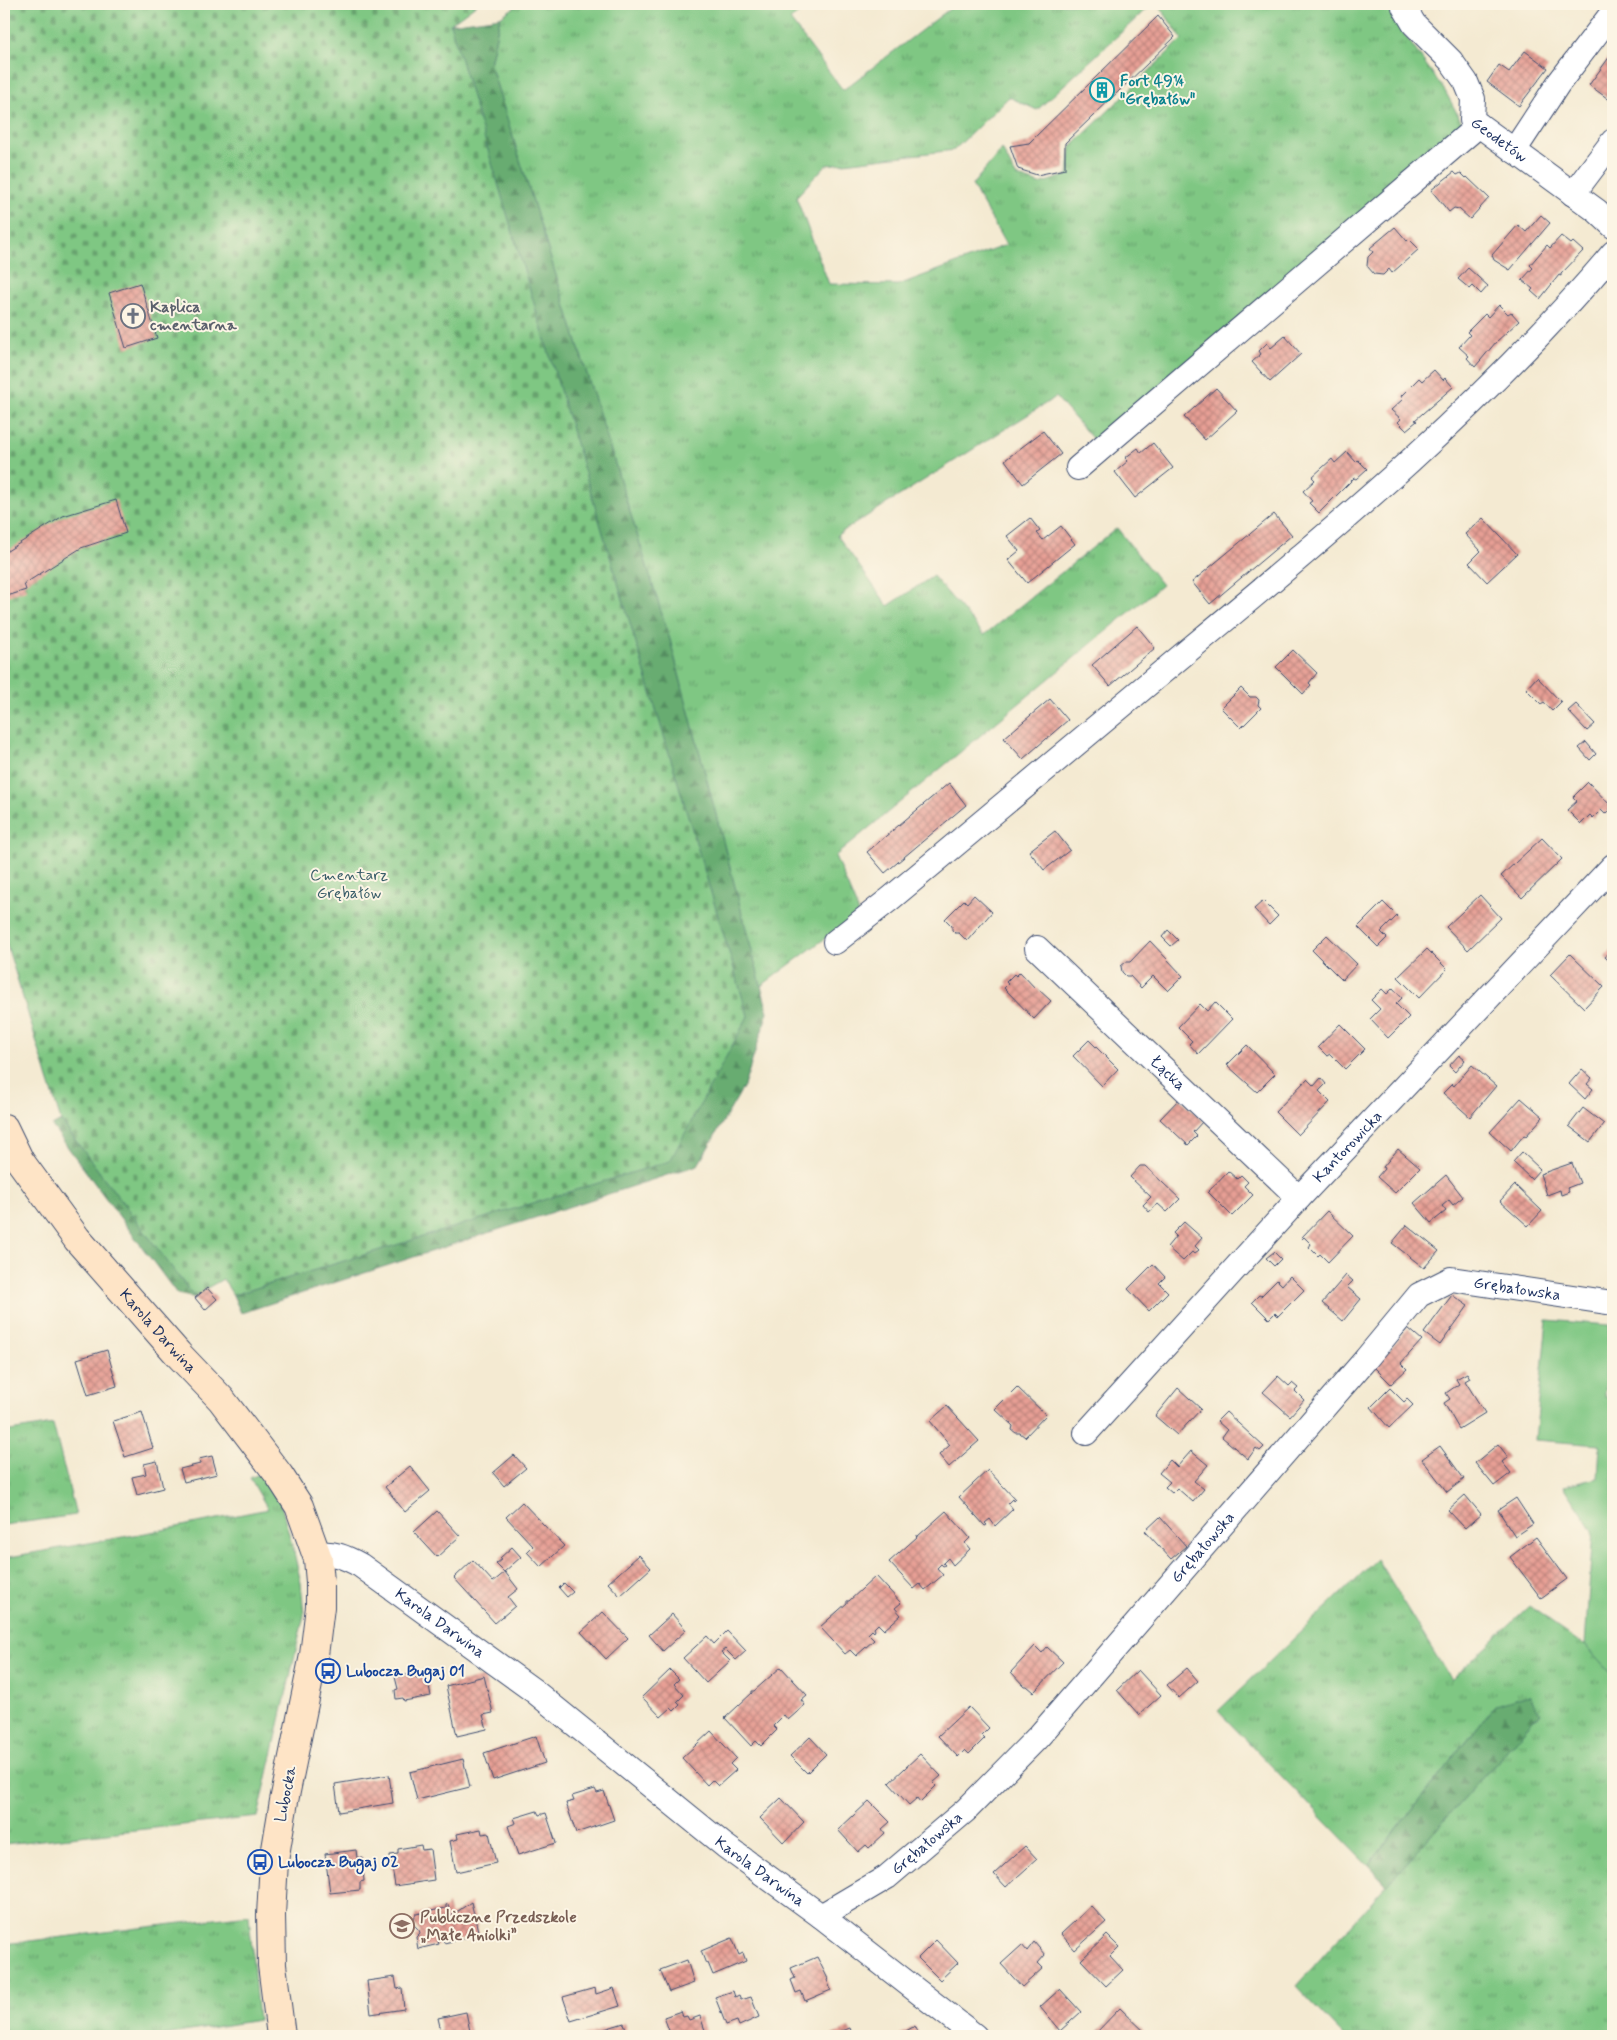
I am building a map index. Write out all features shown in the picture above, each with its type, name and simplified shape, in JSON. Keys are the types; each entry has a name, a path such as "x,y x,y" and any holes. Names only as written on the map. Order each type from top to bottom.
{"street":[{"name":"Geodetów","path":"1405,4 1404,7 1414,24 1451,61 1466,82 1473,99 1472,120 1597,211 1613,226"},
{"path":"1514,151 1558,84 1613,12"},
{"path":"1078,468 1479,125"},
{"path":"1573,194 1613,141"},
{"path":"835,942 890,899 1278,576 1394,476 1520,357 1613,253"},
{"name":"Kantorowicka","path":"1086,1433 1299,1198 1613,866"},
{"name":"Łącka","path":"1038,948 1299,1198"},
{"name":"Karola Darwina","path":"4,1128 20,1161 78,1239 178,1354 221,1400 279,1475 299,1506 317,1554 342,1555 360,1565 534,1690 725,1846 822,1916 975,2036"},
{"name":"Grębałowska","path":"822,1916 887,1877 966,1810 1040,1736 1419,1296 1451,1279 1613,1303"},
{"name":"Lubocka","path":"281,2036 272,1965 271,1915 274,1861 284,1801 314,1655 320,1607 317,1554"}],"green space":[{"name":"Cmentarz Grębałów","path":"4,4 477,4 450,24 748,1016 670,1161 233,1295 223,1279 207,1288 195,1298 61,1121 4,936"},
{"path":"519,4 813,4 790,20 843,90 956,4 1152,4 1037,110 1009,97 954,150 826,165 796,197 829,284 898,285 1006,245 972,185 1002,149 1016,176 1039,184 1068,175 1071,147 1182,39 1158,4 1392,4 1394,20 1445,91 1466,130 1098,445 1056,397 837,535 888,606 933,576 984,635 1117,528 1162,585 835,856 859,913 761,986 670,640 490,64 500,17"},
{"path":"500,17 490,64 670,640 768,1012 744,1086 698,1165 241,1313 233,1295 669,1161 748,1016 450,24"},
{"path":"61,1121 195,1298 177,1294 52,1126"},
{"path":"1547,1320 1609,1325 1604,1396 1613,1397 1613,1675 1585,1645 1593,1530 1564,1486 1598,1478 1600,1445 1535,1440"},
{"path":"53,1424 76,1515 4,1525 4,1432"},
{"path":"259,1474 280,1501 301,1583 304,1615 258,1817 4,1844 4,1558 268,1509 250,1478"},
{"path":"1377,1559 1451,1680 1529,1606 1585,1645 1613,1675 1613,2036 1344,2036 1296,1986 1540,1713 1495,1705 1368,1865 1218,1711"},
{"path":"1529,1695 1540,1713 1387,1885 1368,1865 1495,1705"},
{"path":"249,1915 258,2020 159,2036 4,2036 4,1944"}],"building":[{"name":"Fort 49¼ \"Grębałów\"","path":"1158,16 1175,37 1065,143 1065,169 1037,175 1018,169 1010,146 1029,143"},
{"path":"1525,51 1548,68 1519,106 1487,82 1499,65 1509,72"},
{"path":"1613,52 1613,98 1611,101 1589,85"},
{"path":"1454,172 1457,175 1461,173 1467,177 1489,198 1470,219 1459,209 1454,208 1449,212 1431,190"},
{"path":"1541,215 1550,223 1510,270 1494,260 1492,255 1518,225 1526,232"},
{"path":"1395,227 1407,241 1409,239 1419,249 1392,273 1389,269 1383,275 1374,274 1367,266 1368,257 1373,252 1370,248"},
{"path":"1561,236 1571,244 1573,242 1583,251 1561,276 1559,275 1540,299 1531,291 1533,289 1522,280 1533,268 1530,265 1547,245 1550,248"},
{"path":"1468,268 1488,286 1481,294 1473,286 1470,289 1458,279"},
{"name":"Kaplica cmentarna","path":"140,283 157,338 126,348 109,293"},
{"path":"1499,305 1508,314 1511,312 1519,321 1496,342 1475,367 1467,358 1469,356 1459,347 1470,335 1467,332 1485,314 1488,317"},
{"path":"1285,336 1301,354 1270,382 1252,362 1261,354 1259,351 1267,343 1271,348"},
{"path":"1434,370 1453,387 1406,430 1398,422 1401,419 1391,410 1403,399 1401,396 1419,378 1422,381"},
{"path":"1216,388 1237,411 1205,440 1184,417"},
{"path":"1043,431 1061,454 1023,484 1005,460"},
{"path":"1153,443 1173,468 1135,498 1115,472 1128,461 1125,458 1138,448 1141,453"},
{"path":"1347,452 1356,462 1358,460 1367,469 1356,479 1354,478 1319,513 1309,503 1312,501 1303,491 1315,480 1312,477 1332,459 1335,463"},
{"path":"116,500 126,533 81,548 24,584 26,590 4,597 4,553 63,516"},
{"path":"1274,514 1292,535 1210,604 1192,582"},
{"path":"1030,518 1040,531 1037,533 1043,540 1061,526 1075,544 1027,583 1008,560 1019,551 1007,536"},
{"path":"1483,518 1517,554 1487,582 1469,563 1481,551 1465,534"},
{"path":"1137,626 1155,648 1110,686 1092,665"},
{"path":"1293,650 1317,673 1309,683 1311,685 1303,694 1276,667"},
{"path":"1537,677 1561,702 1552,711 1544,702 1541,704 1526,689"},
{"path":"1241,688 1250,697 1256,697 1259,700 1258,705 1261,708 1241,728 1221,708"},
{"path":"1050,699 1068,720 1023,759 1004,738"},
{"path":"1576,704 1595,724 1587,731 1568,711"},
{"path":"1586,742 1596,754 1590,760 1579,748"},
{"path":"1588,782 1612,807 1605,814 1601,810 1593,818 1590,815 1581,824 1567,810 1577,801 1573,797"},
{"path":"949,783 966,805 885,873 867,852"},
{"path":"1055,831 1070,850 1044,870 1029,851"},
{"path":"1542,838 1562,859 1522,898 1501,876"},
{"path":"974,895 992,912 967,941 959,933 955,933 952,930 952,926 945,919 964,900 967,903"},
{"path":"1480,895 1501,918 1468,950 1446,927"},
{"path":"1263,901 1278,916 1269,925 1254,909"},
{"path":"1383,902 1397,916 1381,932 1387,938 1378,947 1358,927"},
{"path":"1168,930 1178,940 1171,946 1162,937"},
{"path":"1327,935 1357,964 1342,980 1312,950"},
{"path":"1150,941 1183,976 1168,991 1153,976 1141,988 1130,976 1126,976 1122,972 1121,966 1126,962 1130,962"},
{"path":"1613,948 1613,965 1605,957"},
{"path":"1427,949 1447,969 1419,998 1398,977"},
{"path":"1570,954 1604,987 1584,1008 1550,975"},
{"path":"1020,972 1051,1001 1034,1019 1004,988 1008,984 1006,982 1014,974 1016,976"},
{"path":"1393,988 1402,998 1396,1004 1409,1017 1388,1038 1370,1019 1380,1009 1371,1000 1382,989 1387,994"},
{"path":"1215,1002 1232,1019 1198,1054 1189,1044 1192,1041 1178,1027 1200,1004 1207,1011"},
{"path":"1340,1024 1365,1049 1345,1069 1330,1054 1327,1056 1318,1047"},
{"path":"1089,1040 1118,1069 1102,1086 1073,1056"},
{"path":"1247,1045 1275,1074 1257,1092 1227,1065"},
{"path":"1459,1055 1465,1060 1455,1072 1449,1066"},
{"path":"1472,1065 1496,1086 1470,1117 1443,1093 1452,1084 1454,1086"},
{"path":"1582,1069 1592,1078 1587,1084 1593,1089 1585,1099 1569,1084"},
{"path":"1321,1078 1326,1084 1319,1091 1330,1102 1298,1135 1275,1112 1307,1079 1314,1086"},
{"path":"1180,1098 1203,1121 1193,1132 1197,1136 1188,1145 1160,1119"},
{"path":"1521,1098 1543,1117 1511,1151 1490,1132"},
{"path":"1583,1108 1604,1124 1590,1142 1569,1126"},
{"path":"1398,1149 1420,1168 1395,1193 1377,1177"},
{"path":"1522,1152 1540,1169 1531,1179 1513,1162"},
{"path":"1572,1163 1580,1183 1567,1188 1569,1192 1561,1195 1560,1190 1547,1195 1540,1174"},
{"path":"1140,1166 1145,1166 1180,1199 1167,1212 1158,1204 1149,1212 1143,1205 1151,1197 1130,1177"},
{"path":"1228,1171 1237,1179 1241,1175 1248,1182 1244,1186 1253,1195 1232,1216 1208,1192"},
{"path":"1446,1175 1463,1197 1453,1205 1449,1200 1442,1206 1446,1211 1431,1223 1414,1203"},
{"path":"1515,1185 1542,1211 1528,1226 1500,1201"},
{"path":"1327,1211 1353,1236 1328,1262 1309,1247 1311,1244 1304,1237 1301,1238"},
{"path":"1184,1222 1202,1238 1195,1246 1199,1250 1194,1254 1192,1252 1183,1261 1167,1247 1176,1236 1173,1233"},
{"path":"1407,1225 1439,1251 1424,1268 1392,1243"},
{"path":"1274,1252 1281,1259 1274,1266 1266,1258"},
{"path":"1153,1264 1165,1277 1159,1283 1168,1292 1149,1311 1128,1289"},
{"path":"1346,1275 1353,1281 1347,1287 1361,1299 1343,1321 1322,1303"},
{"path":"1290,1276 1304,1290 1278,1316 1275,1313 1269,1319 1252,1302 1277,1280 1282,1285"},
{"path":"207,1288 217,1299 205,1310 195,1298"},
{"path":"1452,1295 1468,1306 1440,1345 1424,1333"},
{"path":"1408,1328 1422,1340 1401,1363 1407,1369 1391,1384 1374,1367"},
{"path":"107,1350 117,1386 88,1395 77,1359"},
{"path":"1467,1373 1470,1378 1465,1381 1485,1413 1459,1429 1444,1403 1450,1399 1446,1393 1459,1384 1456,1379"},
{"path":"1278,1376 1289,1386 1292,1383 1298,1388 1295,1391 1304,1400 1290,1416 1263,1392"},
{"path":"1017,1387 1046,1415 1025,1437 1012,1430 1013,1426 995,1409"},
{"path":"1178,1388 1201,1409 1177,1435 1155,1416"},
{"path":"1390,1388 1404,1402 1407,1399 1413,1405 1389,1428 1371,1407"},
{"path":"947,1406 979,1441 949,1467 939,1455 950,1445 930,1421"},
{"path":"142,1412 153,1448 125,1457 113,1421"},
{"path":"1226,1412 1264,1447 1260,1451 1256,1448 1248,1459 1222,1437 1227,1430 1217,1421"},
{"path":"1498,1444 1508,1457 1502,1462 1511,1473 1494,1486 1475,1463"},
{"path":"1440,1446 1464,1479 1447,1492 1422,1459"},
{"path":"1191,1451 1208,1465 1194,1481 1204,1489 1193,1502 1177,1488 1172,1493 1165,1487 1170,1482 1159,1473 1170,1460 1177,1467"},
{"path":"514,1455 526,1468 504,1486 493,1473"},
{"path":"212,1456 217,1474 184,1482 180,1469 200,1464 199,1459"},
{"path":"157,1461 163,1488 137,1495 132,1477 146,1474 144,1464"},
{"path":"410,1466 430,1491 405,1512 385,1487"},
{"path":"988,1470 1015,1499 1008,1503 1013,1509 995,1526 990,1519 985,1523 987,1525 985,1526 959,1497"},
{"path":"1465,1495 1481,1514 1465,1528 1448,1510"},
{"path":"1516,1498 1533,1524 1515,1536 1498,1510"},
{"path":"522,1502 564,1546 541,1567 527,1552 533,1546 506,1517"},
{"path":"437,1511 460,1536 437,1557 414,1532"},
{"path":"946,1511 970,1538 965,1543 970,1549 953,1565 948,1558 943,1563 945,1565 941,1564 937,1568 943,1575 925,1590 920,1584 914,1589 889,1562"},
{"path":"1160,1517 1186,1546 1171,1559 1145,1531"},
{"path":"1536,1537 1567,1579 1541,1598 1510,1557"},
{"path":"512,1547 521,1557 504,1572 496,1564"},
{"path":"639,1555 651,1568 620,1596 608,1583"},
{"path":"473,1560 493,1582 505,1572 518,1589 508,1597 515,1606 495,1623 454,1578"},
{"path":"876,1576 901,1603 895,1608 901,1615 884,1630 878,1624 874,1628 874,1632 872,1630 868,1634 874,1640 856,1656 850,1650 845,1654 820,1627"},
{"path":"564,1583 573,1592 567,1597 559,1588"},
{"path":"603,1612 628,1638 606,1659 581,1632"},
{"path":"672,1614 686,1630 663,1651 649,1635"},
{"path":"727,1631 746,1651 736,1660 725,1649 721,1652 730,1661 706,1683 683,1658 707,1636 714,1644"},
{"path":"1035,1646 1042,1653 1047,1647 1063,1662 1034,1692 1027,1686 1024,1686 1011,1672"},
{"path":"781,1667 807,1695 801,1700 805,1705 788,1720 784,1715 773,1726 777,1730 761,1746 756,1741 751,1746 725,1718 752,1691"},
{"path":"1187,1668 1198,1681 1179,1698 1167,1685"},
{"path":"670,1670 679,1679 674,1684 684,1695 677,1702 680,1705 674,1711 671,1708 661,1717 642,1697"},
{"path":"1138,1670 1161,1695 1139,1715 1117,1690"},
{"path":"416,1673 416,1678 427,1676 431,1696 404,1701 403,1698 396,1699 395,1690 398,1689 395,1677"},
{"path":"484,1676 493,1713 483,1715 487,1729 457,1736 446,1686"},
{"path":"969,1707 989,1728 982,1735 985,1738 969,1754 965,1750 958,1757 938,1736"},
{"path":"711,1731 736,1758 730,1764 736,1770 718,1786 712,1780 707,1785 682,1758"},
{"path":"536,1736 545,1763 493,1780 484,1753"},
{"path":"810,1737 826,1754 807,1773 790,1756"},
{"path":"920,1754 941,1776 933,1783 936,1786 920,1802 917,1798 909,1805 889,1783"},
{"path":"463,1759 470,1787 417,1800 410,1772"},
{"path":"389,1775 393,1803 339,1812 335,1784"},
{"path":"595,1789 597,1793 604,1791 614,1820 576,1833 566,1803 574,1801 572,1796"},
{"path":"781,1798 804,1822 784,1843 760,1818"},
{"path":"869,1801 890,1822 882,1829 885,1833 869,1848 866,1845 858,1852 838,1830"},
{"path":"537,1811 539,1815 546,1813 556,1843 518,1855 508,1826 516,1823 514,1818"},
{"path":"481,1829 482,1834 489,1833 496,1863 456,1872 450,1841 458,1839 457,1834"},
{"path":"421,1845 422,1850 430,1849 434,1880 395,1886 390,1855 398,1854 398,1849"},
{"path":"1025,1846 1037,1859 1006,1887 994,1874"},
{"path":"356,1850 357,1858 362,1857 364,1881 360,1882 360,1890 330,1893 325,1854"},
{"path":"471,1902 479,1935 444,1943 443,1940 438,1941 439,1944 418,1949 416,1937 420,1933 413,1920 416,1914 446,1908 448,1904 451,1916"},
{"path":"1091,1906 1106,1922 1075,1950 1061,1934"},
{"path":"1107,1935 1119,1947 1110,1956 1123,1970 1106,1986 1081,1960"},
{"path":"732,1938 739,1955 743,1953 746,1961 713,1975 701,1951"},
{"path":"936,1940 958,1963 940,1980 918,1958"},
{"path":"1034,1942 1045,1955 1038,1963 1043,1968 1022,1987 1001,1964 1022,1945 1027,1951"},
{"path":"817,1957 828,1979 831,1990 805,2001 801,1991 796,1993 791,1980 795,1978 791,1968"},
{"path":"687,1960 694,1983 669,1992 660,1970"},
{"path":"395,1977 397,1989 402,1988 404,2009 371,2014 367,1981"},
{"path":"595,1988 596,1994 614,1988 620,2006 571,2021 563,1997"},
{"path":"1060,1989 1081,2012 1060,2031 1040,2007"},
{"path":"733,1991 735,1997 739,1995 741,2000 751,1997 759,2017 739,2026 737,2021 726,2025 715,1997"},
{"path":"1120,2008 1149,2036 1095,2036"},
{"path":"681,2011 683,2017 687,2016 689,2020 700,2016 707,2036 671,2036 664,2017"},
{"path":"466,2012 471,2036 436,2036 437,2032 441,2031 438,2018"},
{"path":"624,2023 628,2035 582,2036"},
{"path":"915,2026 920,2036 897,2036"},
{"path":"850,2028 853,2036 829,2036"},
{"path":"406,2032 406,2036 384,2036 384,2035"}],"place":[{"name":"Fort 49¼ \"Grębałów\"","path":"1102,90"},
{"name":"Kaplica cmentarna","path":"133,316"},
{"name":"Lubocza Bugaj 01","path":"328,1671"},
{"name":"Lubocza Bugaj 02","path":"260,1862"},
{"name":"Publiczne Przedszkole „Małe Aniolki”","path":"402,1926"}]}
